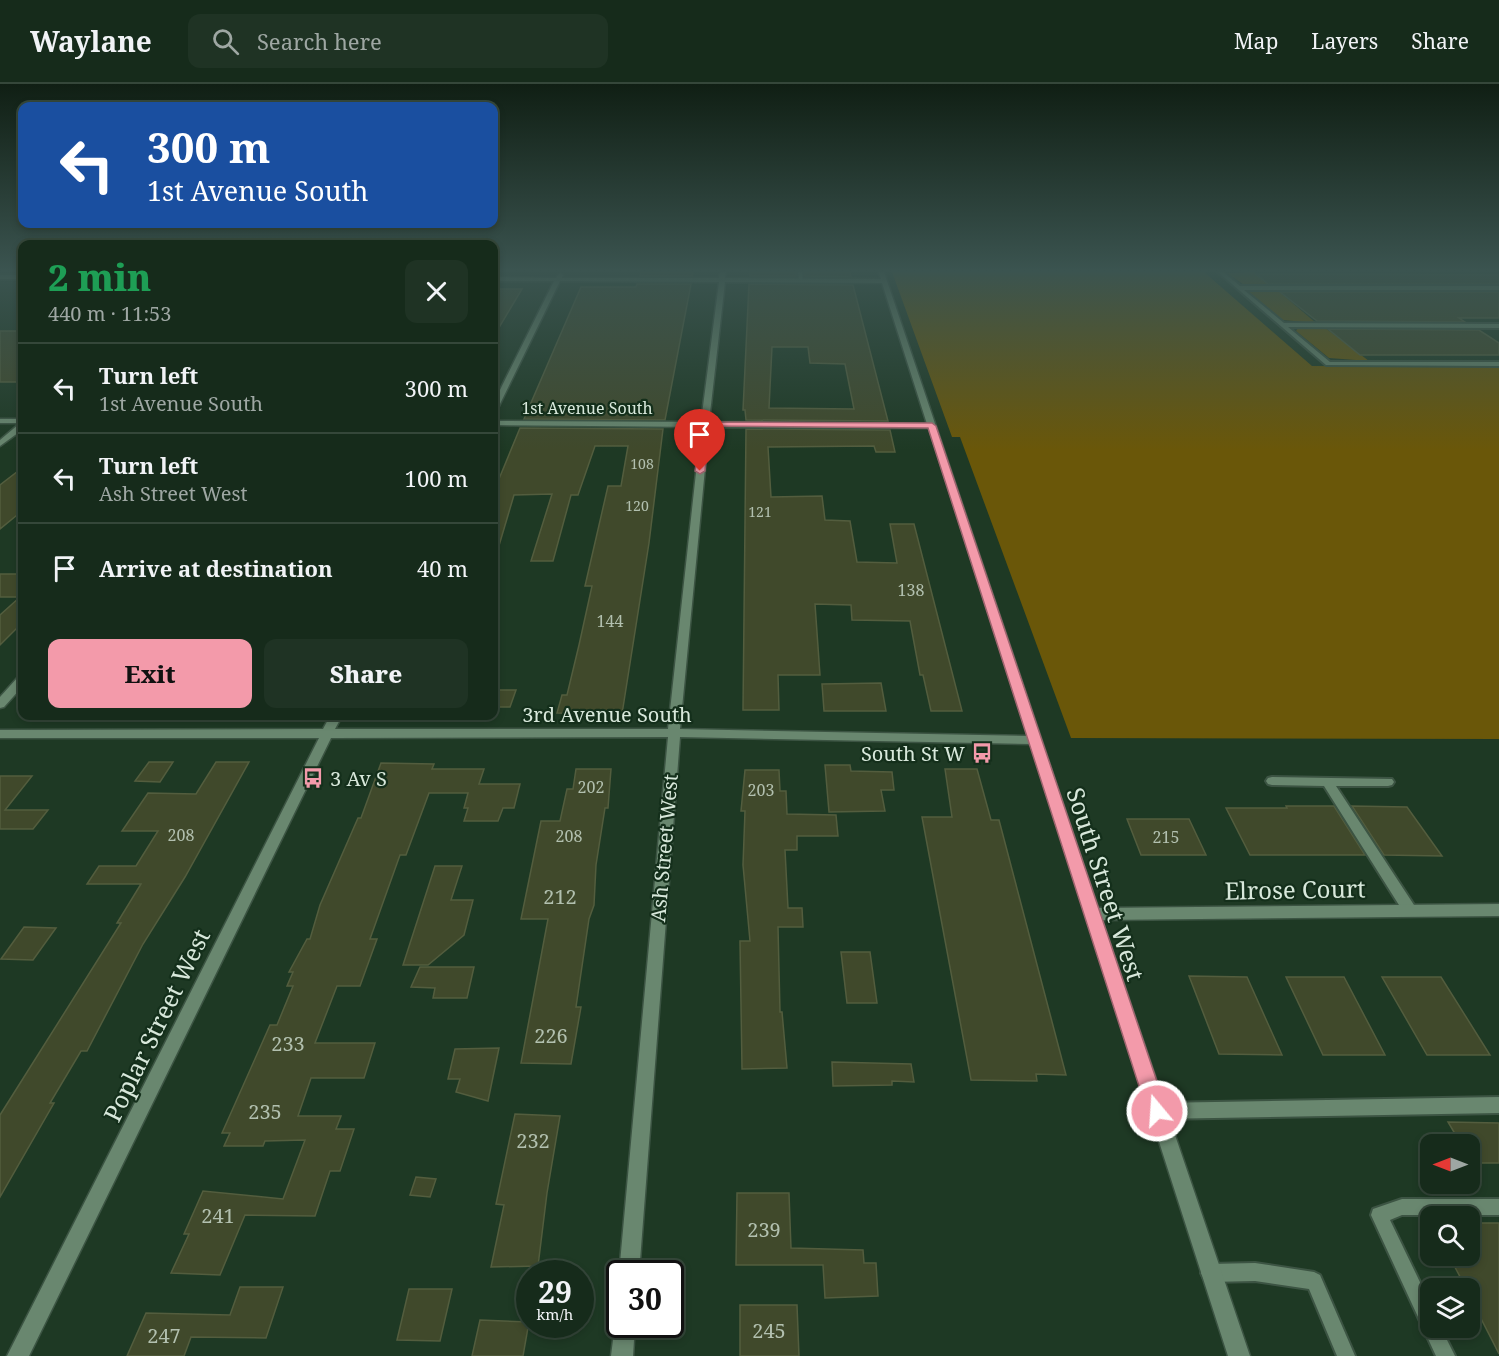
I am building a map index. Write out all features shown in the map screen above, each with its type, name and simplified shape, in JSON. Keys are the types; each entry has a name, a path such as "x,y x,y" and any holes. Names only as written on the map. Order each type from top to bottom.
{"street":[{"path":"498,400 532,331"},
{"name":"Ash Street West","path":"630,1260 674,733 716,331"},
{"name":"South Street West","path":"900,331 1239,1356"},
{"path":"0,421 18,421"},
{"name":"1st Avenue South","path":"498,423 932,426"},
{"path":"0,444 18,429"},
{"path":"0,704 18,684"},
{"name":"Poplar Street West","path":"18,1356 334,720"},
{"name":"3rd Avenue South","path":"0,734 674,733 1034,740"},
{"name":"Elrose Court","path":"1092,914 1409,909 1499,910"},
{"path":"622,1356 624,1338"}],"lane":[{"path":"1290,331 1328,364 1499,364"},
{"path":"1272,781 1388,782"},
{"path":"1327,781 1409,909"},
{"path":"1157,1111 1499,1105"},
{"path":"1420,1301 1379,1215 1402,1207 1499,1207"},
{"path":"1210,1273 1255,1272 1314,1281 1346,1356"},
{"path":"1438,1338 1446,1356"}],"shaded area":[{"path":"914,331 1272,331 1312,366 1499,367 1499,739 1071,738 960,437 952,437"},
{"path":"1296,331 1330,331 1369,361 1329,358"}],"building":[{"path":"0,331 18,331 18,382 0,382"},
{"path":"562,331 682,331 665,420 524,419"},
{"path":"747,331 865,331 888,421 746,420 745,410 743,410","holes":["772,347 808,347 810,363 845,364 854,409 769,408"]},
{"path":"1331,331 1481,331 1499,343 1499,355 1360,355"},
{"path":"520,428 663,429 649,543 622,714 557,713 562,695 567,695 579,645 592,586 585,586 608,486 621,486 628,446 595,446 578,495 571,495 553,561 531,561 552,494 514,495 498,549 498,481"},
{"path":"746,429 890,430 895,452 876,452 874,446 768,447 771,497 822,496 825,520 850,521 857,562 897,563 890,524 914,524 962,711 931,711 923,675 920,675 910,621 852,620 851,605 815,604 820,675 778,675 779,710 743,710"},
{"path":"18,471 18,514 0,529 0,485"},
{"path":"0,574 18,574 18,597 0,597"},
{"path":"18,599 18,627 0,645 0,615"},
{"path":"881,683 886,711 824,711 822,684"},
{"path":"498,690 516,690 510,707 498,707"},
{"path":"149,762 173,762 160,782 135,781"},
{"path":"216,762 249,762 185,877 143,944 87,1051 81,1051 50,1103 54,1103 0,1197 0,1115 121,923 117,923 141,884 87,884 99,866 136,866 158,831 122,831 148,793 196,794"},
{"path":"381,763 434,764 432,769 484,769 479,784 520,784 514,808 503,808 498,821 464,821 468,808 464,808 468,793 429,793 406,855 400,855 370,939 377,939 360,986 337,986 315,1043 375,1043 364,1078 311,1078 298,1116 341,1116 336,1129 354,1129 340,1171 330,1171 315,1216 245,1215 220,1275 171,1273 189,1234 184,1234 203,1191 283,1199 305,1140 265,1141 263,1146 224,1146 230,1133 222,1133 270,1025 277,1025 293,986 287,986 293,972 289,972 307,939 310,939 320,905 358,818 361,818"},
{"path":"825,765 850,765 851,771 892,772 894,790 881,790 885,811 829,812"},
{"path":"576,769 611,769 608,808 605,808 596,865 594,905 589,919 576,1007 581,1007 571,1064 521,1063 548,919 521,919 541,821 560,821 567,789 573,789"},
{"path":"945,769 977,769 991,820 999,820 1066,1075 1036,1074 1037,1081 971,1080 922,817 952,817"},
{"path":"745,770 779,770 780,791 786,791 787,814 836,815 838,836 797,836 797,850 785,850 788,908 802,908 803,927 778,927 780,1012 782,1012 787,1068 742,1069 740,941 750,941 743,865 745,811 741,811"},
{"path":"0,776 32,776 5,810 48,810 33,829 0,829"},
{"path":"1286,806 1334,806 1365,855 1250,855 1226,808 1287,808"},
{"path":"1352,806 1407,807 1442,856 1384,855"},
{"path":"1127,819 1189,819 1206,855 1141,855"},
{"path":"435,866 462,866 451,900 473,900 464,935 428,965 403,965"},
{"path":"24,927 56,928 33,960 1,959"},
{"path":"841,952 870,952 877,1003 847,1003"},
{"path":"420,967 474,967 467,998 433,998 435,988 411,987"},
{"path":"1189,976 1247,977 1282,1055 1219,1054"},
{"path":"1286,977 1344,977 1385,1055 1323,1055"},
{"path":"1382,977 1441,977 1490,1055 1427,1055"},
{"path":"499,1048 488,1101 456,1092 460,1079 448,1079 455,1049"},
{"path":"832,1062 911,1064 914,1082 892,1081 892,1085 833,1086"},
{"path":"515,1114 560,1116 539,1260 516,1260 516,1266 491,1267 504,1205 496,1204"},
{"path":"1448,1122 1499,1123 1499,1163 1480,1163 1480,1134 1455,1134"},
{"path":"416,1177 436,1179 430,1197 410,1195"},
{"path":"737,1193 789,1193 791,1248 863,1250 864,1263 876,1263 878,1296 825,1298 823,1265 736,1265"},
{"path":"1480,1223 1499,1223 1499,1354 1480,1317 1480,1278 1461,1278 1454,1266 1480,1266"},
{"path":"240,1287 283,1287 266,1338 191,1337 184,1356 127,1356 146,1313 230,1315"},
{"path":"409,1289 452,1289 440,1341 397,1340"},
{"path":"740,1305 797,1305 799,1356 740,1356"},
{"path":"480,1320 516,1321 516,1338 526,1338 523,1356 472,1356"}],"place":[{"name":"South St W","path":"982,753"},
{"name":"3 Av S","path":"313,778"}],"route":[{"path":"700,471 705,424 932,426 1157,1111"}]}
